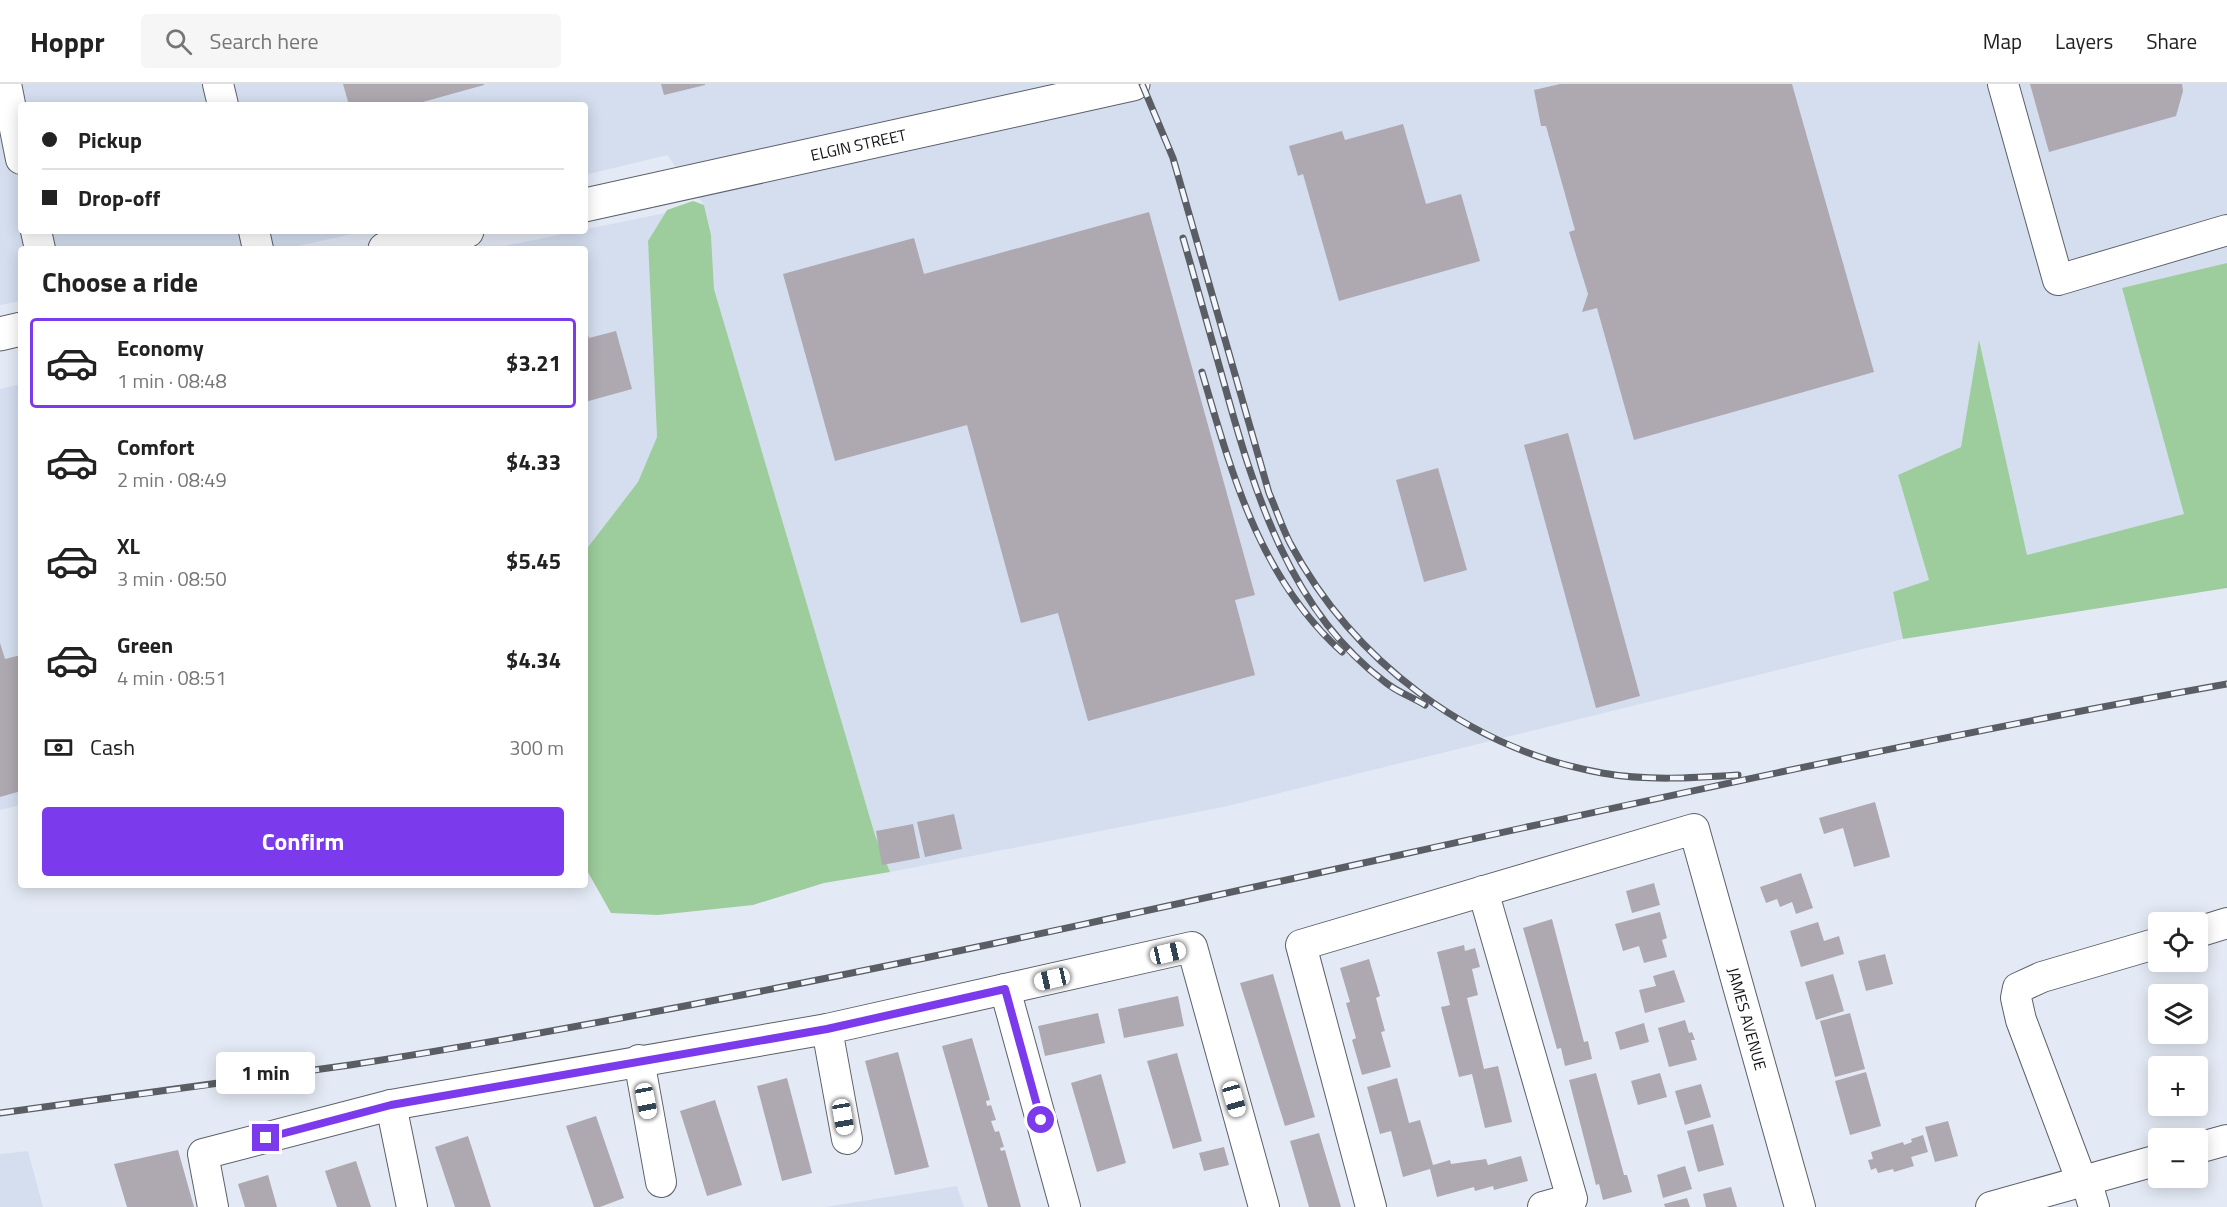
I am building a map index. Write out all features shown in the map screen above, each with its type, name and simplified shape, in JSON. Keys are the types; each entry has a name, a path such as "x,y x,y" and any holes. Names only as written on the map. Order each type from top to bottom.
{"main road":[{"name":"ELGIN STREET","path":"588,204 1133,84"},
{"path":"399,246 453,234"},
{"path":"0,334 18,330"}],"street":[{"path":"6,84 18,144"},
{"path":"218,84 223,102"},
{"path":"2003,84 2058,280 2227,230"},
{"name":"JAMES AVENUE","path":"1483,891 1694,829 1800,1207"},
{"path":"1374,1206 1301,945 1483,891 1572,1199 1543,1207"},
{"path":"2208,929 2227,923"},
{"path":"2087,1190 2021,1020 2016,998 2018,988 2042,977 2148,946"},
{"path":"213,1207 203,1154 391,1105 827,1029 1192,947 1264,1207"},
{"path":"1005,989 1065,1207"},
{"path":"827,1029 847,1139"},
{"path":"639,1060 662,1182"},
{"path":"391,1105 412,1207"},
{"path":"2208,1146 2227,1140"},
{"path":"1991,1207 2087,1190 2148,1164"}],"shaded area":[{"path":"0,84 2227,84 2227,263 2122,289 2185,514 2027,556 1979,342 1961,447 1898,475 1929,580 1893,592 1903,639 1223,807 890,872 875,835 714,289 711,235 704,205 667,155 588,174 588,102 18,102 18,234 352,234 298,246 18,246 18,302 0,305"},
{"path":"665,213 648,241 657,437 638,482 588,547 588,246 505,246 563,234 588,234 588,229"},
{"path":"18,385 18,806 0,810 0,389"},
{"path":"28,1151 43,1207 0,1207 0,1154"},
{"path":"957,1186 964,1207 825,1207"}],"green space":[{"path":"693,201 704,205 711,235 714,289 875,835 890,872 824,883 753,905 658,915 611,913 588,872 588,547 638,482 657,437 648,241 667,210"},
{"path":"2227,263 2227,588 1903,639 1893,592 1929,580 1898,475 1961,447 1979,340 2027,555 2184,514 2122,288"}],"building":[{"path":"343,84 484,84 423,102 348,102"},
{"path":"661,84 705,84 705,85 664,95"},
{"path":"1560,84 1792,84 1874,372 1634,440 1597,308 1582,312 1588,294 1569,232 1575,230 1546,126 1541,126 1534,90"},
{"path":"2030,84 2182,84 2183,91 2176,116 2049,152"},
{"path":"1403,124 1426,204 1461,194 1480,261 1339,301 1303,174 1298,176 1289,146 1342,131 1345,140"},
{"path":"1149,212 1255,595 1235,600 1255,675 1088,721 1058,613 1021,623 967,425 835,461 783,274 914,238 924,274"},
{"path":"616,331 632,389 588,401 588,335 589,338"},
{"path":"1568,433 1640,696 1596,708 1524,445"},
{"path":"1438,468 1467,570 1424,582 1396,480"},
{"path":"0,643 5,659 18,656 18,792 0,797"},
{"path":"1875,802 1890,857 1854,867 1843,828 1824,834 1819,818"},
{"path":"954,814 962,849 925,857 917,822"},
{"path":"913,824 920,858 882,865 876,831"},
{"path":"1801,873 1813,908 1796,914 1792,902 1780,907 1777,899 1766,903 1760,887"},
{"path":"1654,883 1660,905 1632,913 1626,891"},
{"path":"1660,912 1667,938 1662,940 1667,957 1644,963 1639,946 1623,951 1615,924"},
{"path":"1552,919 1584,1042 1588,1041 1592,1059 1565,1066 1561,1048 1557,1049 1523,928"},
{"path":"1818,922 1824,941 1839,936 1844,954 1801,967 1790,931"},
{"path":"1464,945 1465,951 1475,948 1480,967 1472,969 1478,995 1467,998 1484,1069 1498,1066 1512,1122 1485,1128 1472,1074 1459,1077 1441,1007 1450,1005 1437,952"},
{"path":"1885,954 1893,984 1866,991 1858,961"},
{"path":"1369,959 1380,996 1376,998 1385,1031 1381,1032 1391,1067 1362,1075 1352,1040 1356,1038 1346,1003 1350,1002 1340,968"},
{"path":"1674,970 1685,1002 1645,1013 1639,990 1656,986 1653,976"},
{"path":"1273,974 1315,1117 1285,1126 1240,983"},
{"path":"1833,974 1844,1011 1816,1020 1805,982"},
{"path":"1178,996 1184,1026 1124,1038 1118,1009"},
{"path":"1098,1013 1105,1043 1045,1056 1038,1026"},
{"path":"1850,1013 1865,1069 1835,1077 1820,1021"},
{"path":"1685,1020 1689,1033 1692,1032 1695,1040 1691,1040 1697,1060 1669,1067 1658,1028"},
{"path":"1644,1023 1649,1042 1620,1050 1615,1032"},
{"path":"972,1038 990,1100 986,1101 987,1106 991,1105 996,1120 991,1121 995,1132 999,1131 1004,1147 1000,1148 1001,1151 1005,1150 1021,1207 988,1207 942,1046"},
{"path":"898,1052 929,1167 895,1175 865,1061"},
{"path":"1177,1053 1202,1141 1173,1149 1147,1061"},
{"path":"1866,1072 1881,1126 1850,1135 1835,1081"},
{"path":"1596,1073 1624,1175 1627,1175 1632,1192 1603,1200 1599,1184 1596,1185 1569,1080"},
{"path":"1660,1073 1667,1097 1638,1105 1631,1081"},
{"path":"1101,1074 1126,1163 1097,1172 1071,1083"},
{"path":"787,1078 812,1173 782,1181 757,1086"},
{"path":"1397,1078 1409,1123 1420,1120 1433,1165 1450,1160 1451,1164 1486,1159 1488,1165 1521,1156 1528,1181 1494,1190 1493,1186 1475,1191 1474,1187 1437,1197 1430,1169 1403,1177 1391,1131 1380,1134 1367,1087"},
{"path":"1701,1084 1711,1117 1685,1125 1675,1091"},
{"path":"715,1100 742,1185 707,1196 680,1111"},
{"path":"596,1116 624,1198 600,1207 594,1207 566,1126"},
{"path":"1948,1121 1958,1156 1935,1162 1925,1127"},
{"path":"1713,1124 1724,1165 1698,1172 1687,1131"},
{"path":"1319,1133 1341,1207 1309,1207 1290,1141"},
{"path":"1923,1135 1928,1152 1911,1157 1914,1166 1894,1172 1893,1169 1878,1173 1876,1168 1871,1170 1868,1160 1873,1159 1871,1152 1903,1142 1904,1145 1912,1142 1911,1139"},
{"path":"468,1136 491,1207 455,1207 435,1147"},
{"path":"1224,1147 1229,1165 1204,1171 1199,1153"},
{"path":"178,1150 194,1207 127,1207 114,1164"},
{"path":"356,1161 371,1207 337,1207 325,1171"},
{"path":"1685,1166 1692,1189 1663,1198 1657,1175"},
{"path":"268,1175 277,1207 245,1207 238,1184"},
{"path":"1731,1187 1737,1207 1706,1207 1703,1194"},
{"path":"1687,1198 1690,1207 1665,1207 1664,1204"}],"railway":[{"path":"1142,84 1173,158 1269,493 1290,543 1316,586 1347,625 1381,661 1420,693 1461,721 1506,744 1553,761 1619,776 1670,778 1738,775"},
{"path":"1183,238 1248,466 1280,547 1300,585 1324,621 1352,653 1390,686 1425,705"},
{"path":"1202,372 1238,486 1269,557 1289,591 1313,623 1342,652"},
{"path":"0,1113 350,1065 670,1009 958,951 1863,755 2227,684"}],"route":[{"path":"266,1138 391,1105 827,1029 1005,989 1041,1120"}]}
